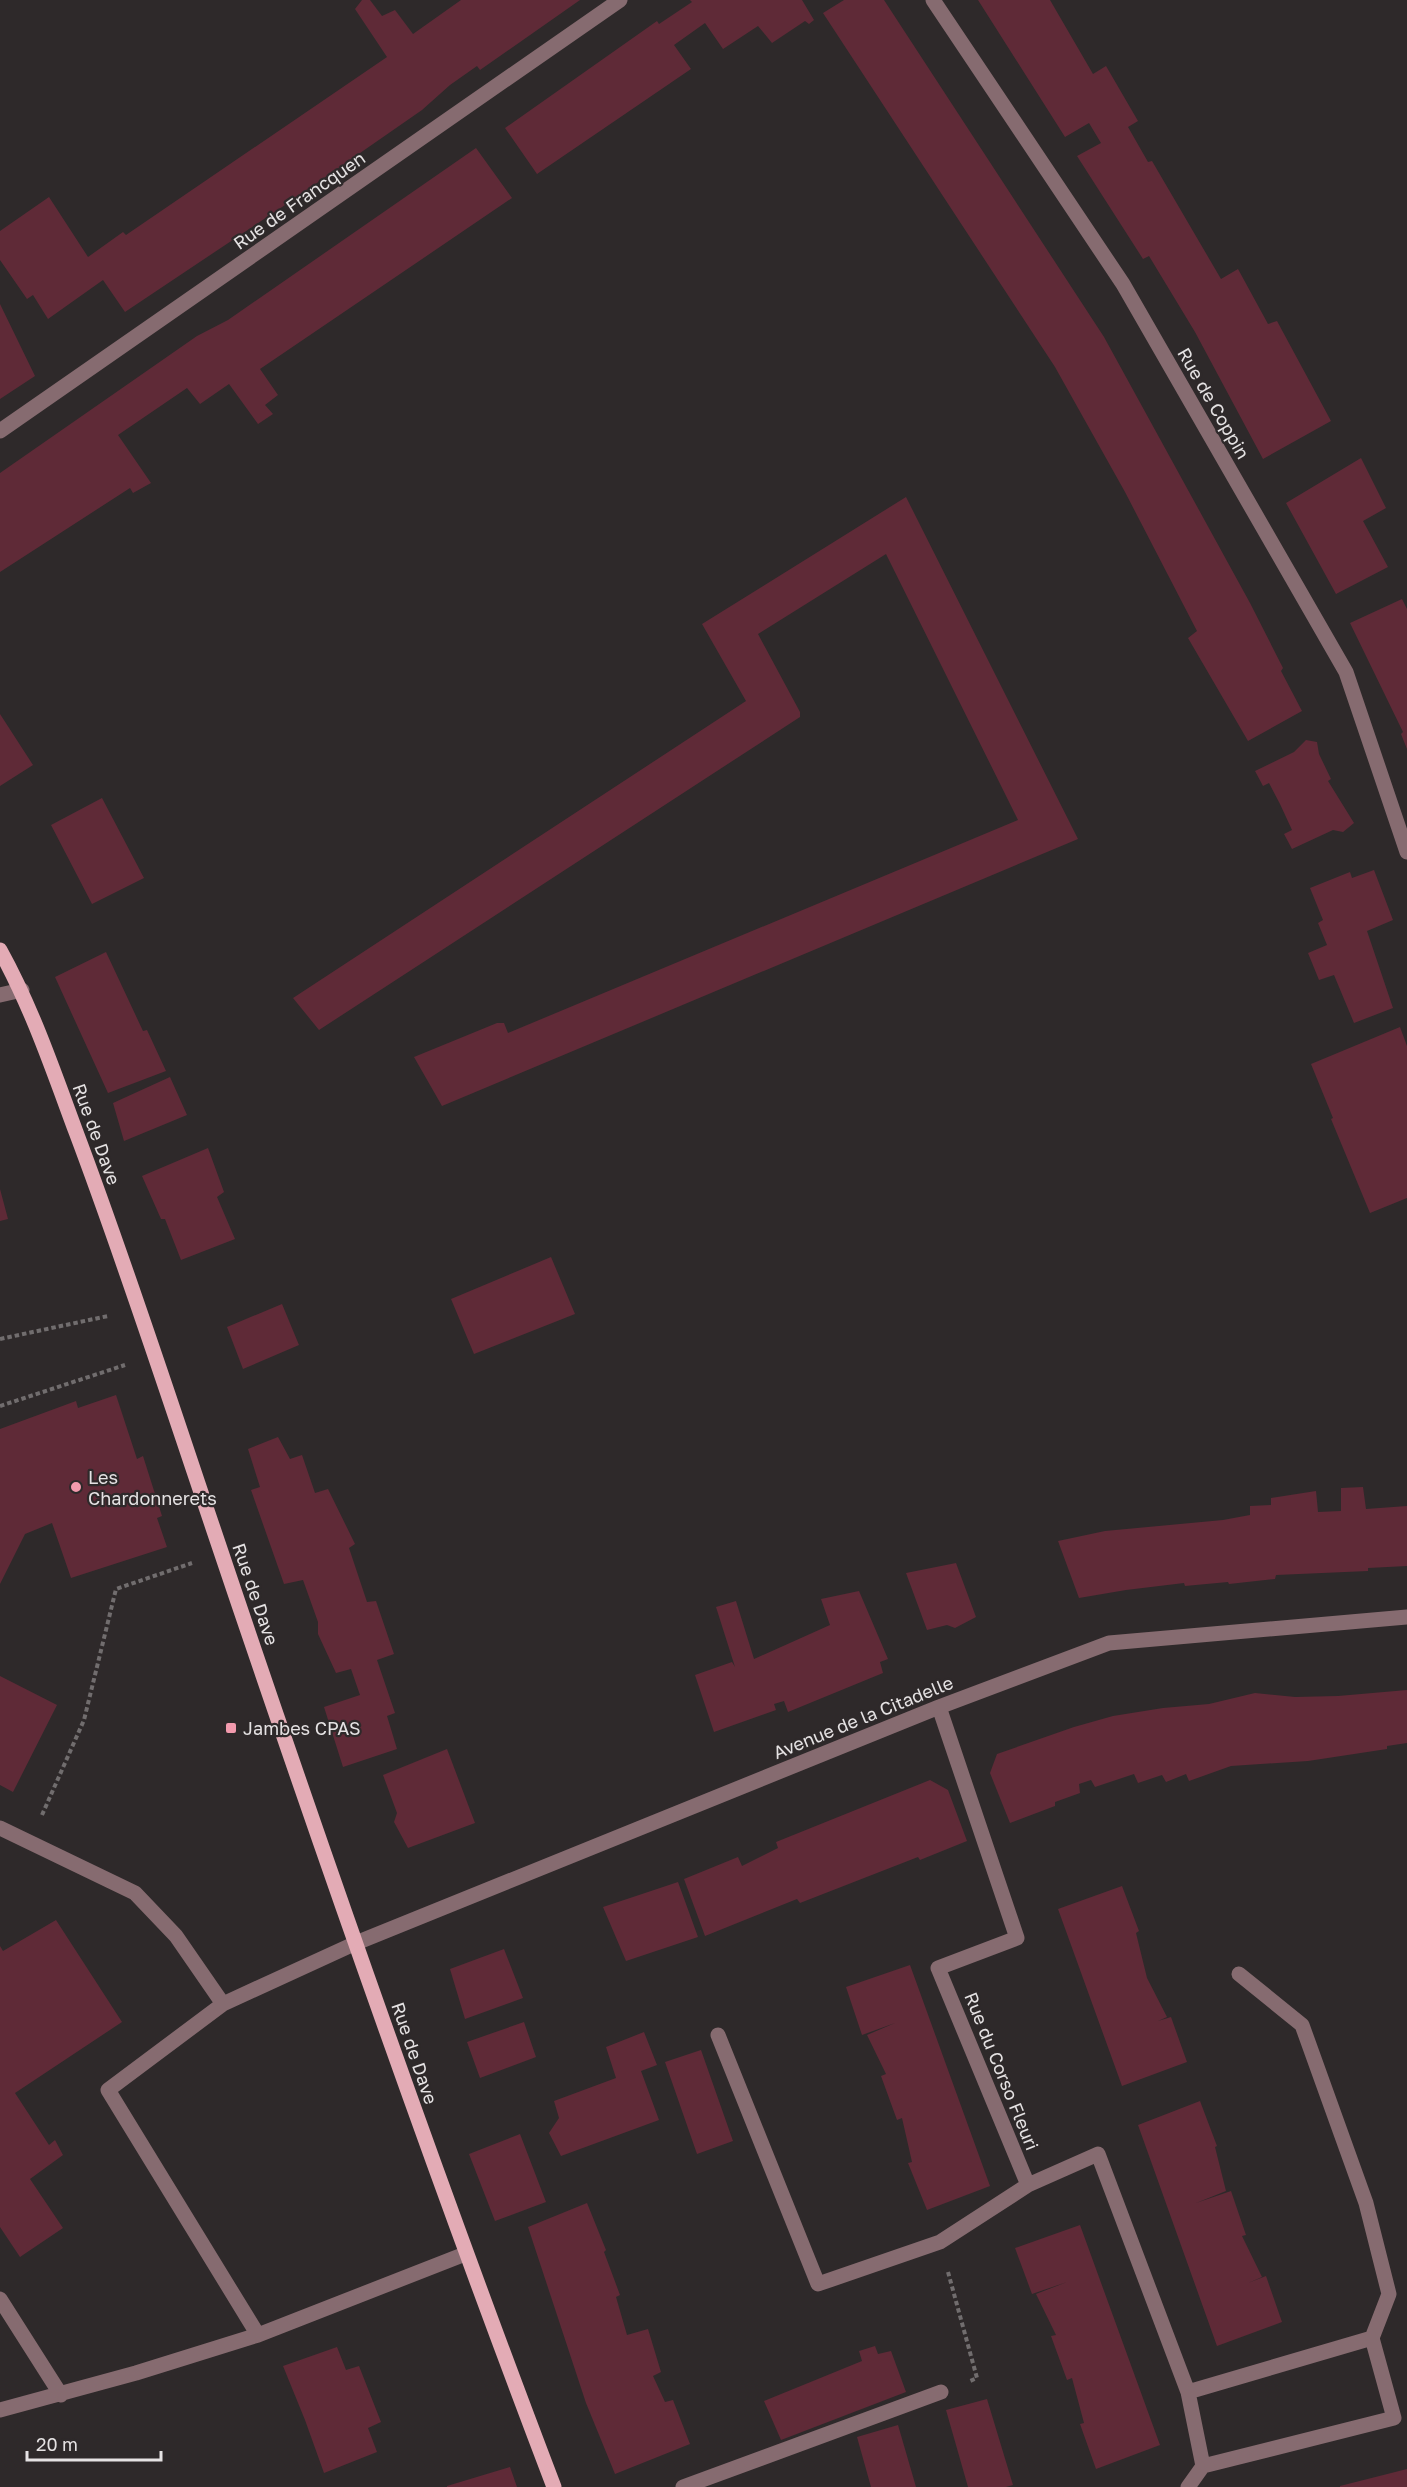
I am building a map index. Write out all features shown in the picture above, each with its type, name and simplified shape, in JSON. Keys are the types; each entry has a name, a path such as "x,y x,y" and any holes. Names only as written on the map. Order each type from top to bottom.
{"main road":[{"name":"Rue de Dave","path":"0,950 22,990 140,1309 221,1553 465,2254 554,2487"}],"street":[{"name":"Rue de Francquen","path":"0,431 620,0"},
{"name":"Rue de Coppin","path":"933,0 1123,284 1346,672 1407,852"},
{"path":"0,995 22,990"},
{"name":"Avenue de la Citadelle","path":"258,2335 108,2090 224,2004 356,1943 939,1707 1109,1643 1407,1617"},
{"name":"Rue du Corso Fleuri","path":"939,1707 1017,1938 939,1968 1028,2185"},
{"path":"0,1828 135,1893 176,1936 224,2004"},
{"path":"1188,2487 1203,2466 1394,2418 1372,2338 1389,2294 1366,2203 1302,2025 1239,1974"},
{"path":"718,2035 818,2284 940,2242 1028,2185 1098,2154 1188,2392 1203,2466"},
{"path":"0,2410 61,2395 258,2335 465,2254"},
{"path":"0,2299 61,2395"},
{"path":"1188,2392 1372,2338"},
{"path":"683,2487 941,2392"}],"path":[{"path":"0,1339 140,1309"},
{"path":"0,1406 155,1356"},
{"path":"31,1841 84,1720 116,1589 221,1553"},
{"path":"940,2242 977,2378 941,2392"}],"building":[{"path":"362,0 370,0 382,16 395,10 413,34 461,0 580,0 480,70 477,66 450,85 422,110 125,312 103,280 48,319 33,295 27,299 0,260 0,231 49,197 88,257 123,232 126,235 387,57 355,9"},
{"path":"690,0 802,0 814,20 809,24 805,21 772,43 758,26 723,49 705,23 674,45 691,69 537,174 505,128 657,21 659,24 692,2"},
{"path":"844,0 884,0 1104,337 1250,603 1302,711 1248,741 1188,638 1197,631 1125,492 1055,367 823,13"},
{"path":"978,0 1050,0 1093,74 1106,66 1138,121 1128,127 1148,162 1152,161 1221,279 1238,269 1268,324 1277,321 1331,421 1263,459 1195,332 1149,256 1143,259 1077,156 1101,143 1089,123 1065,137"},
{"path":"476,148 512,198 260,369 278,395 265,405 273,414 258,424 229,384 200,404 187,388 118,435 151,483 133,493 130,488 0,572 0,473 197,336 228,320"},
{"path":"0,304 35,376 0,399"},
{"path":"1361,458 1386,508 1363,521 1388,567 1336,594 1286,503"},
{"path":"906,497 1078,839 442,1106 414,1057 497,1023 504,1023 508,1033 1018,820 886,554 758,634 800,712 800,717 319,1030 293,998 746,701 702,624"},
{"path":"1402,599 1407,609 1407,749 1401,734 1403,732 1350,623"},
{"path":"0,714 33,765 0,786"},
{"path":"1306,740 1317,742 1319,754 1331,779 1328,781 1354,823 1343,832 1333,830 1292,849 1284,834 1292,830 1280,804 1269,783 1263,786 1255,771 1294,752"},
{"path":"102,798 144,878 92,904 51,825"},
{"path":"1374,870 1393,920 1367,931 1393,1008 1354,1023 1334,975 1319,980 1308,953 1327,945 1318,923 1323,920 1310,888 1350,872 1352,878"},
{"path":"106,952 143,1031 147,1030 166,1071 108,1093 55,977"},
{"path":"1400,1027 1407,1046 1407,1198 1370,1213 1311,1064"},
{"path":"170,1077 187,1115 124,1141 113,1103"},
{"path":"208,1148 224,1192 217,1197 235,1239 181,1260 165,1219 161,1219 142,1176"},
{"path":"0,1189 8,1219 0,1221"},
{"path":"551,1257 575,1314 474,1354 451,1299"},
{"path":"282,1304 299,1345 243,1369 227,1327"},
{"name":"Les Chardonnerets","path":"116,1395 137,1459 143,1456 162,1516 157,1518 167,1547 71,1578 52,1523 25,1534 0,1584 0,1429 76,1401 78,1408"},
{"path":"278,1437 290,1459 302,1455 315,1493 328,1489 355,1544 349,1548 367,1602 376,1601 394,1654 377,1660 395,1713 387,1716 397,1749 343,1767 324,1707 360,1695 351,1669 336,1673 318,1634 318,1622 303,1580 284,1584 251,1490 260,1487 248,1449"},
{"path":"1363,1487 1366,1509 1407,1506 1407,1566 1368,1568 1368,1571 1276,1575 1275,1579 1229,1584 1228,1582 1185,1586 1184,1583 1079,1598 1058,1541 1105,1531 1223,1520 1250,1515 1250,1506 1271,1505 1271,1498 1316,1491 1318,1512 1341,1511 1341,1488"},
{"path":"956,1563 976,1617 955,1628 947,1625 927,1630 906,1573"},
{"path":"859,1591 888,1659 880,1662 883,1673 788,1712 784,1701 774,1704 776,1710 714,1732 695,1675 732,1662 735,1667 716,1607 736,1601 754,1659 830,1625 821,1599"},
{"path":"0,1676 57,1705 13,1792 0,1785"},
{"path":"1407,1690 1407,1743 1387,1746 1387,1749 1308,1761 1231,1766 1189,1781 1186,1774 1166,1782 1162,1775 1138,1783 1134,1774 1095,1787 1091,1780 1079,1784 1080,1793 1055,1802 1055,1806 1010,1823 990,1773 997,1754 1113,1716 1209,1704 1255,1693 1295,1697"},
{"path":"447,1749 475,1823 408,1848 394,1822 397,1813 383,1775"},
{"path":"930,1780 948,1790 967,1841 920,1860 918,1857 800,1903 797,1899 705,1936 684,1879 738,1857 742,1866 778,1848 776,1842"},
{"path":"678,1882 698,1937 626,1961 603,1907"},
{"path":"1122,1886 1139,1931 1136,1933 1147,1978 1167,2017 1158,2021 1171,2017 1187,2062 1122,2086 1058,1909"},
{"path":"56,1920 122,2022 15,2093 49,2145 55,2140 63,2155 30,2179 63,2228 20,2257 0,2227 0,1946 3,1951"},
{"path":"504,1949 523,1998 465,2019 450,1969"},
{"path":"910,1965 990,2186 927,2210 908,2163 912,2162 902,2118 897,2120 881,2076 886,2074 867,2035 895,2023 862,2035 846,1987"},
{"path":"524,2022 536,2057 480,2078 467,2042"},
{"path":"644,2032 657,2065 641,2071 659,2120 561,2156 549,2133 559,2118 554,2101 616,2078 606,2047"},
{"path":"701,2050 733,2141 697,2154 665,2062"},
{"path":"1200,2101 1217,2146 1215,2147 1226,2191 1196,2203 1231,2191 1246,2235 1242,2236 1262,2277 1248,2283 1266,2276 1282,2322 1217,2346 1138,2125"},
{"path":"520,2134 546,2202 495,2221 469,2154"},
{"path":"587,2203 606,2250 604,2252 620,2295 616,2297 627,2335 648,2329 661,2372 653,2376 665,2402 673,2400 690,2444 615,2474 586,2403 528,2227"},
{"path":"1080,2225 1160,2445 1096,2469 1080,2424 1084,2423 1072,2378 1067,2380 1051,2336 1056,2335 1036,2294 1067,2282 1032,2294 1015,2248"},
{"path":"875,2346 878,2354 891,2351 906,2392 781,2440 764,2401 862,2361 859,2351"},
{"path":"337,2347 346,2370 359,2366 381,2422 368,2428 377,2452 324,2473 283,2366"},
{"path":"987,2399 1013,2485 968,2487 946,2410"},
{"path":"898,2425 916,2487 871,2487 857,2437"},
{"path":"510,2467 517,2487 447,2487 447,2486"},
{"path":"1407,2469 1407,2487 1340,2487 1340,2486"}],"place":[{"name":"Les Chardonnerets","path":"76,1487"},
{"name":"Jambes CPAS","path":"231,1728"}]}
